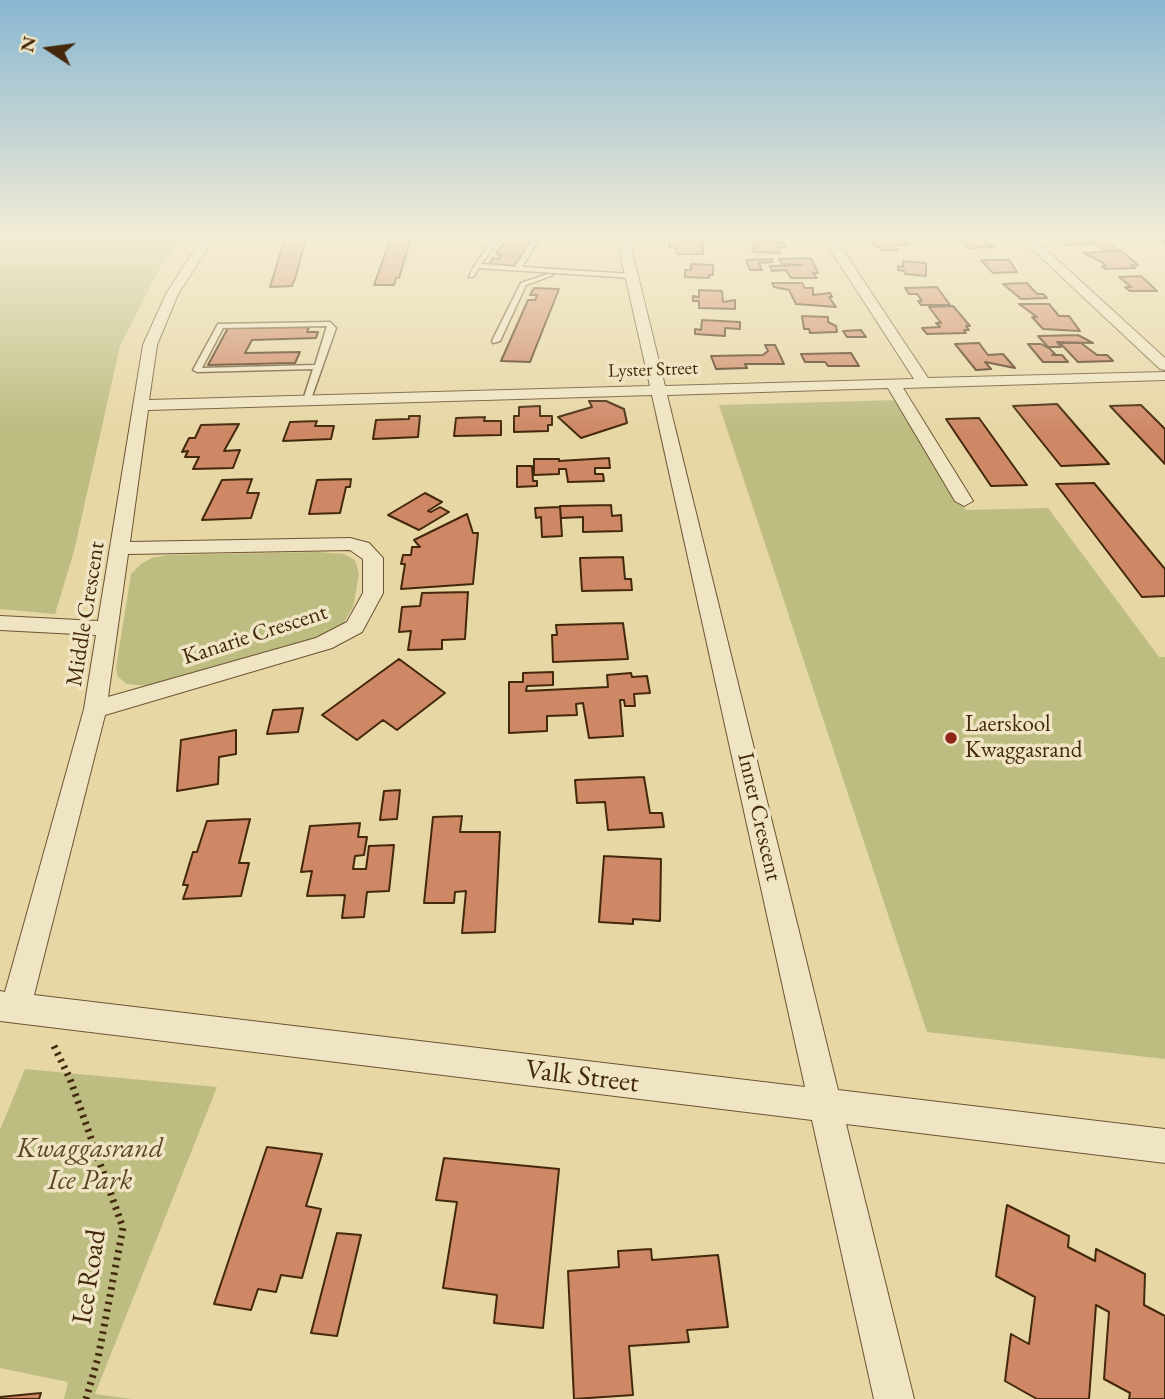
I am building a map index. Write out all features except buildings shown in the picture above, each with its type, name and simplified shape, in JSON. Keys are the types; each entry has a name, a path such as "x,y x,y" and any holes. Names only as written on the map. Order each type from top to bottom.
{"street":[{"name":"Middle Crescent","path":"8,1007 95,709 150,345 169,300"},
{"name":"Inner Crescent","path":"638,300 894,1399"},
{"path":"870,300 924,383"},
{"path":"1094,300 1165,366"},
{"name":"Lyster Street","path":"142,405 1165,376"},
{"path":"893,384 964,501"},
{"name":"Kanarie Crescent","path":"95,709 324,643 355,627 373,593 373,558 362,547 350,544 121,548"},
{"path":"0,623 107,628"},
{"name":"Valk Street","path":"8,1007 1165,1146"}],"lane":[{"path":"496,341 515,300"},
{"path":"307,400 332,328 330,324 228,324 218,329 197,370 318,367"}],"path":[{"name":"Ice Road","path":"54,1046 70,1079 123,1228 98,1358 86,1399"}],"green space":[{"path":"0,300 143,300 120,346 74,551 55,614 0,609"},
{"path":"898,400 966,510 1048,508 1159,657 1165,657 1165,1059 927,1032 719,405"},
{"path":"318,552 344,554 355,560 359,574 353,607 340,629 322,638 149,686 127,684 118,677 116,668 131,574 141,564 152,558 168,555"},
{"name":"Kwaggasrand Ice Park","path":"25,1069 217,1087 95,1394 132,1399 64,1399 68,1382 0,1368 0,1130"}],"place":[{"name":"Laerskool Kwaggasrand","path":"951,738"}]}
